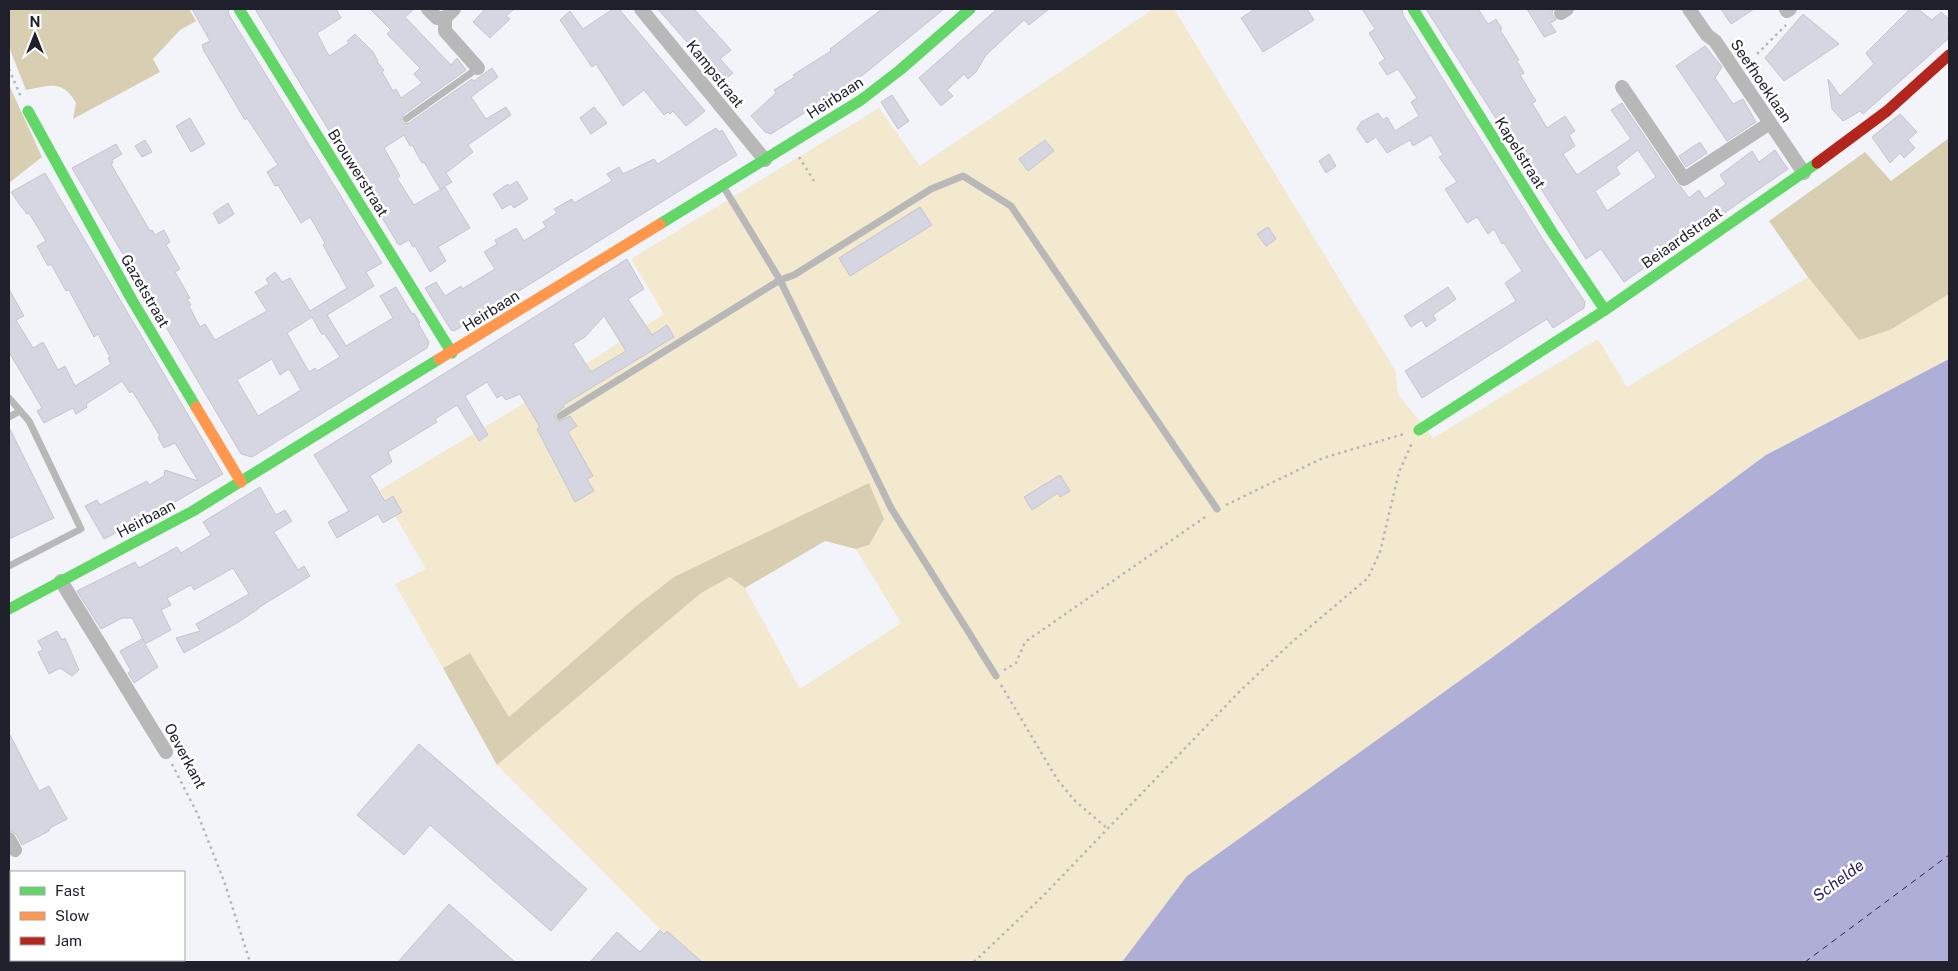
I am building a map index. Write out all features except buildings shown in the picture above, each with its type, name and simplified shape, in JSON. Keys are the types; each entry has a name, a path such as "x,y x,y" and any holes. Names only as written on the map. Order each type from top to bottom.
{"street":[{"name":"Brouwerstraat","path":"239,9 452,353"},
{"path":"428,9 437,18 450,13"},
{"name":"Kampstraat","path":"641,9 765,160"},
{"name":"Heirbaan","path":"10,606 193,511 765,160 874,91 970,9"},
{"name":"Kapelstraat","path":"1413,9 1552,232 1605,310"},
{"name":"Seefhoeklaan","path":"1689,9 1707,35 1715,41 1804,173"},
{"path":"450,13 445,31 478,68"},
{"name":"Beiaardstraat","path":"1419,430 1605,310 1804,173 1887,111 1949,55"},
{"path":"1622,87 1684,180 1770,123"},
{"name":"Gazetstraat","path":"28,111 132,300 241,482"},
{"name":"Oeverkant","path":"61,581 166,752"}],"lane":[{"path":"406,119 478,68"},
{"path":"560,416 780,280 794,275 931,189 963,176 1011,206 1217,509"},
{"path":"723,186 780,280 891,508 996,676"},
{"path":"9,398 29,421 80,529 9,566"},
{"path":"9,417 20,411"}],"path":[{"path":"1757,54 1786,25 1788,10"},
{"path":"9,69 28,111"},
{"path":"796,151 814,181"},
{"path":"1108,829 1074,800 1057,779 996,676 1016,663 1025,642 1217,509 1323,458 1419,430"},
{"path":"974,962 1043,896 1247,685 1292,642 1368,578 1380,552 1399,472 1419,430"},
{"name":"Oeverkant","path":"166,752 198,815 224,881 250,962"}],"shaded area":[{"path":"9,9 189,9 196,21 180,30 153,59 160,72 73,119 76,103 66,90 60,87 49,86 26,90 9,47"},
{"path":"1153,9 1174,9 1395,370 1398,394 1433,438 1598,339 1627,387 1808,277 1859,340 1890,330 1949,294 1949,359 1766,455 1490,659 1188,876 1122,962 693,962 497,765 701,593 730,577 745,588 800,689 901,623 856,549 869,545 884,519 674,577 635,607 509,717 470,653 443,668 395,584 426,569 380,490 513,410 664,314 631,259 879,108 920,166"},
{"path":"9,85 42,157 9,183"},
{"path":"1949,138 1949,294 1890,330 1859,340 1808,277 1769,221 1865,152 1891,181"},
{"path":"869,483 884,519 869,545 856,549 825,541 745,588 730,577 701,593 497,765 443,668 470,653 509,717 635,607 674,577"}],"water":[{"name":"Schelde","path":"1949,359 1949,962 1122,962 1187,876 1490,659 1766,455"}],"ferry route":[{"path":"1805,962 1949,855"}],"traffic: fast":[{"path":"239,9 452,353"},
{"path":"660,224 861,100 900,70 970,9"},
{"path":"1413,9 1552,232 1605,310"},
{"path":"28,111 132,300 196,407"},
{"path":"1419,430 1605,310 1817,163"},
{"path":"9,609 193,511 439,359"}],"traffic: slow":[{"path":"439,359 660,224"},
{"path":"196,407 241,482"}],"traffic: jam":[{"path":"1817,163 1887,111 1949,55"}]}
